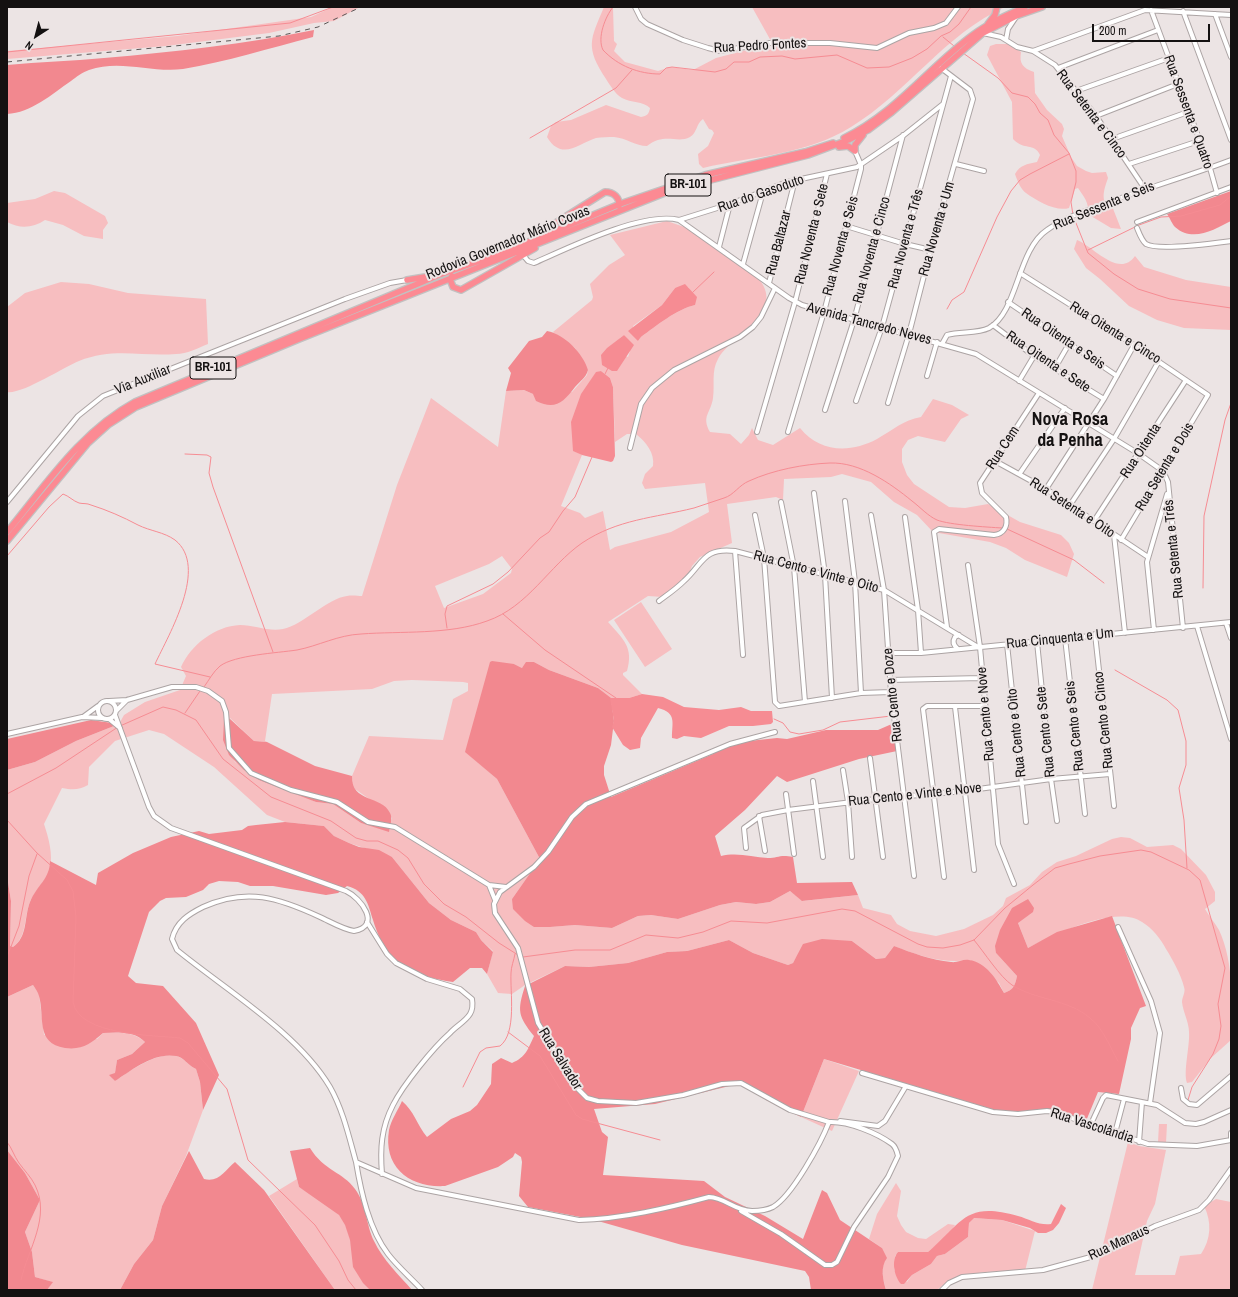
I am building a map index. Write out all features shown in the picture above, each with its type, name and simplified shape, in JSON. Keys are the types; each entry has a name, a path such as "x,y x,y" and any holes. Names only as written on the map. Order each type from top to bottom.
{"highway":[{"path":"984,30 995,15 996,7"},
{"name":"Rodovia Governador Mário Covas","path":"7,541 88,443 120,417 148,402 247,360 450,279 620,204 705,175 805,152 846,138 884,113 961,44 1025,7"},
{"name":"Rodovia Governador Mário Covas","path":"7,532 67,457 95,429 118,411 170,386 439,275 615,214 672,190 827,150 868,130 892,112 984,30 1016,16 1042,7"},
{"path":"827,150 848,146 855,151 856,142 868,130"},
{"path":"462,267 453,274 450,279 455,288 461,290 532,250 546,229 601,194 610,192 614,194 620,204 615,214"},
{"path":"407,280 439,275"},
{"path":"407,280 413,285"}],"street":[{"name":"Rua Pedro Fontes","path":"635,7 641,19 647,24 683,40 720,51 770,43 830,43 877,48 909,33 934,28 946,23 958,7"},
{"path":"1033,51 1133,13 1151,10 1231,15"},
{"name":"Rua Sessenta e Quatro","path":"1151,10 1210,168 1217,193"},
{"path":"1183,12 1231,140"},
{"path":"1215,14 1231,57"},
{"path":"1006,40 1008,29 1016,16"},
{"name":"Rua Setenta e Cinco","path":"984,30 1017,47 1033,51 1058,68 1096,116 1129,164 1144,189"},
{"path":"1058,68 1158,30"},
{"path":"1076,91 1168,58"},
{"name":"Rua Noventa e Um","path":"888,403 909,334 973,99 970,90 941,68"},
{"name":"Rua Noventa e Três","path":"856,401 882,327 951,76"},
{"path":"1096,116 1178,84"},
{"name":"Rua do Gasoduto","path":"679,220 730,204 795,180 854,168 904,135 943,104"},
{"path":"1112,139 1188,112"},
{"name":"Rua Noventa e Cinco","path":"825,410 854,320 875,236 904,135"},
{"path":"1129,164 1199,141"},
{"path":"855,151 861,164"},
{"name":"Rua Sessenta e Seis","path":"993,325 1008,302 1032,246 1046,230 1069,217 1144,189 1231,160"},
{"name":"Rua Noventa e Seis","path":"788,432 824,312 861,164"},
{"path":"956,164 984,171"},
{"name":"Rua Noventa e Sete","path":"757,432 795,302 827,174"},
{"name":"Rua Baltazar","path":"769,283 795,180"},
{"path":"1137,222 1231,187"},
{"path":"743,264 763,192"},
{"path":"719,247 730,204"},
{"path":"523,256 528,261 534,263 611,230 654,220 679,220"},
{"name":"Avenida Tancredo Neves","path":"679,220 795,302 824,312 909,334 976,354 1139,454 1163,471"},
{"path":"846,226 875,236 931,250"},
{"path":"1137,228 1144,242 1150,245 1189,246 1231,241"},
{"name":"Rua Oitenta e Cinco","path":"1020,273 1159,361 1208,395"},
{"name":"Via Auxiliar","path":"7,502 78,416 103,396 351,297 390,283 407,280"},
{"path":"630,448 640,404 652,388 670,373 740,337 753,327 761,317 775,288"},
{"name":"Rua Oitenta e Seis","path":"1008,302 1070,342 1117,376"},
{"path":"927,376 939,343 947,335 983,330 993,325"},
{"name":"Rua Oitenta e Sete","path":"993,325 1034,356 1104,399"},
{"path":"1055,368 1070,342"},
{"path":"1046,489 1089,424 1134,345"},
{"path":"1019,381 1034,356"},
{"path":"1070,505 1114,439 1159,361"},
{"name":"Rua Oitenta","path":"1094,521 1186,380"},
{"name":"Rua Cem","path":"947,627 933,534 935,530 939,529 994,535 1005,530 1007,526 1006,517 982,493 980,483 996,461 1039,393"},
{"name":"Rua Setenta e Dois","path":"1121,540 1208,395"},
{"path":"1020,473 1065,408"},
{"name":"Rua Setenta e Oito","path":"996,461 1020,473 1046,489 1148,557"},
{"name":"Rua Setenta e Três","path":"1163,471 1167,478 1183,628"},
{"path":"1154,630 1147,567 1148,557 1168,492"},
{"path":"814,493 825,575 832,698"},
{"path":"845,501 855,582 861,693"},
{"path":"782,502 794,567 805,702"},
{"path":"755,515 764,558 774,702 779,706 861,693 891,692"},
{"name":"Rua Cento e Doze","path":"871,515 884,590 891,692 914,876"},
{"path":"905,517 918,610 921,653"},
{"path":"1114,535 1125,633"},
{"name":"Rua Cento e Vinte e Oito","path":"659,601 684,582 706,555 715,551 735,551 884,590 979,647"},
{"path":"735,551 743,655"},
{"name":"Rua Cento e Nove","path":"968,565 979,647 992,786 998,824 998,844 1014,884"},
{"path":"1228,622 1231,638"},
{"name":"Rua Cinquenta e Um","path":"889,653 921,653 1036,642 1095,634 1183,628 1228,622"},
{"path":"1197,626 1231,739"},
{"name":"Rua Cento e Cinco","path":"1095,634 1114,806"},
{"path":"959,635 955,637 953,642 959,649"},
{"name":"Rua Cento e Seis","path":"1065,638 1086,814"},
{"name":"Rua Cento e Sete","path":"1036,642 1057,821"},
{"name":"Rua Cento e Oito","path":"1007,644 1026,822"},
{"path":"890,680 982,678"},
{"path":"82,717 102,702 127,700 172,687 196,687 208,691 222,701 227,717 229,748 251,773 291,790 337,802 368,822 395,827 489,885 506,887"},
{"path":"110,719 127,700"},
{"path":"109,701 115,704 120,729 149,807 154,816 171,828 346,891 361,901 368,915 367,922 363,928 354,931 293,904 265,896 244,896 216,901 189,915 177,927 172,938 177,950 282,1032 302,1050 317,1069 338,1104 356,1162 363,1197 382,1244 393,1260 422,1290"},
{"path":"102,702 98,708 102,718"},
{"path":"944,877 924,708 927,706 984,706"},
{"path":"955,707 974,870"},
{"path":"7,734 82,717 110,719 120,729"},
{"path":"495,900 506,887 527,872 548,852 572,817 586,804 598,797 735,742 771,735 775,732"},
{"path":"870,758 883,857"},
{"path":"843,770 848,802 852,857"},
{"name":"Rua Cento e Vinte e Nove","path":"759,816 788,810 848,802 964,791 1051,779 1110,774"},
{"path":"813,781 818,806 823,858"},
{"path":"786,794 794,854"},
{"path":"746,848 744,830 759,816"},
{"path":"759,816 765,851"},
{"name":"Rua Salvador","path":"489,885 495,900 495,913 518,948 538,1023 568,1075 587,1098 598,1101 636,1103 683,1094 710,1086 732,1083 741,1084 790,1110 829,1122 847,1121 870,1126 878,1126 885,1120 906,1086"},
{"path":"367,922 387,954 396,963 427,979 460,989 472,999 473,1006 468,1018 449,1033 436,1048 393,1105 381,1137 380,1152 382,1174"},
{"path":"1118,927 1151,1001 1159,1028 1159,1043 1150,1103"},
{"name":"Rua Vascolândia","path":"862,1073 993,1112 1018,1114 1051,1111 1139,1142 1177,1146 1206,1145 1231,1140"},
{"path":"1181,1088 1182,1100 1189,1104 1197,1104 1231,1076"},
{"path":"1091,1124 1104,1096 1150,1103 1164,1108 1180,1120 1191,1124 1204,1122 1231,1110"},
{"path":"1115,1133 1124,1099"},
{"path":"1139,1142 1142,1102"},
{"path":"739,1210 760,1211 773,1207 784,1196 822,1140 829,1122"},
{"path":"356,1162 416,1188 579,1220 595,1220 709,1197 717,1197 781,1234 825,1265 832,1265 837,1262 854,1227 888,1177 898,1156 894,1145 876,1135 836,1122"},
{"path":"1231,1133 1231,1140"},
{"name":"Rua Manaus","path":"942,1290 949,1283 962,1277 1043,1270 1098,1255 1154,1226 1199,1210 1209,1200 1231,1169"}],"shaded area":[{"path":"333,7 360,7 334,21 314,23 269,33 166,46 7,59 7,51 177,36 311,17"},
{"path":"604,7 613,8 614,41 617,44 614,51 625,62 658,71 670,67 693,70 716,58 756,48 776,50 752,7 1005,7 983,19 964,32 890,98 851,127 816,144 798,149 703,168 699,164 698,154 708,146 714,133 709,129 703,119 690,137 685,139 659,140 647,146 614,137 605,137 596,138 571,149 565,150 553,144 547,137 551,126 556,122 571,120 606,105 641,117 649,112 650,108 647,106 626,100 617,94 599,68 595,59 592,51 593,36"},
{"path":"314,30 313,37 232,59 183,69 171,70 112,66 89,70 33,107 16,113 7,114 7,65 130,56 183,50"},
{"path":"996,44 1009,44 1021,52 1021,63 1027,69 1034,72 1035,93 1047,110 1062,124 1064,129 1062,136 1071,157 1077,166 1092,173 1106,172 1108,178 1104,193 1104,200 1108,207 1112,206 1121,229 1111,228 1091,216 1088,213 1086,200 1078,188 1075,189 1069,208 1064,209 1053,207 1041,202 1024,192 1015,174 1027,164 1037,162 1040,155 1038,151 1032,147 1021,145 1013,139 1012,102 987,55 990,46"},
{"path":"54,191 65,193 105,216 108,223 103,230 103,239 84,236 63,225 45,220 36,225 26,227 17,226 7,222 7,203 35,199"},
{"path":"1231,191 1231,221 1211,231 1196,234 1182,232 1174,226 1167,214"},
{"path":"667,221 687,228 759,279 766,291 766,302 762,313 725,350 716,364 714,373 714,393 706,418 707,427 710,432 730,434 741,444 749,435 752,428 758,440 773,445 800,428 808,436 826,446 836,448 857,447 877,439 903,423 921,417 933,399 952,405 969,415 961,419 945,442 918,436 908,440 902,449 902,462 907,475 914,484 949,507 965,508 988,504 1020,522 1061,535 1069,543 1074,554 1067,577 1025,560 1006,548 990,542 933,532 917,515 894,502 871,482 842,474 831,477 784,479 783,500 776,497 727,504 732,543 700,557 692,566 688,576 663,597 648,596 608,622 626,644 628,649 629,663 627,671 623,673 623,675 642,694 629,698 610,698 598,688 549,670 534,662 522,668 514,664 466,752 497,779 540,859 512,899 549,927 575,925 612,928 638,916 651,915 678,919 720,905 736,902 756,904 770,902 790,891 803,901 858,895 863,908 891,915 897,924 910,931 936,936 964,929 993,915 1003,906 1006,898 1030,885 1042,872 1057,862 1076,856 1112,839 1121,837 1130,838 1147,847 1173,845 1181,849 1206,875 1215,892 1215,901 1205,909 1219,930 1228,957 1230,970 1231,1040 1211,1058 1192,1082 1187,1083 1186,1078 1189,1032 1182,1002 1184,989 1174,963 1162,941 1156,934 1142,922 1131,917 1117,917 1085,923 1068,929 1028,948 1018,923 1027,899 996,953 1017,976 1013,987 1004,993 999,983 970,960 941,960 913,953 894,946 885,958 876,959 852,941 796,958 793,963 788,965 753,953 729,940 687,951 667,952 628,963 589,967 565,966 525,985 512,994 498,993 487,974 493,951 481,940 476,932 451,920 429,903 392,857 349,843 334,836 324,826 285,822 267,815 214,767 164,734 149,730 115,741 89,767 88,785 76,789 62,788 44,824 50,847 50,870 30,902 21,938 13,947 10,946 11,901 7,876 7,770 35,762 76,741 119,724 124,715 145,702 180,690 186,676 181,667 185,659 197,644 213,633 231,626 240,625 272,630 283,629 291,627 332,601 349,596 362,596 397,485 431,398 498,447 506,391 524,390 533,394 572,392 587,375 588,370 575,348 553,332 592,300 593,297 590,284 609,265 625,255 610,235","holes":["688,287 695,305 681,310 667,318 641,337 638,341 633,326 662,305 675,288","624,335 630,351 628,357 608,348","601,371 610,378 613,387 615,442 627,434 636,434 646,444 651,452 653,457 653,466 645,474 642,483 645,489 705,483 709,512 671,532 615,547 610,550 603,511 585,518 580,513 561,506 582,455 573,450 591,380 596,373","502,556 512,569 511,573 483,594 444,608 435,586 489,564","412,680 468,683 468,691 453,699 443,740 369,736 352,776 352,783 355,789 372,801 382,805 392,818 389,831 361,823 333,804 316,802 244,768 235,762 231,756 224,719 230,718 254,741 267,742 265,741 272,694 372,689 394,681"]},
{"path":"1077,240 1114,263 1121,264 1129,262 1135,256 1144,267 1186,280 1231,287 1231,330 1184,328 1157,320 1129,306 1086,268 1074,249"},
{"path":"61,282 89,284 128,293 206,299 208,344 180,354 104,354 79,361 22,389 7,392 7,307 25,293"},
{"path":"685,284 697,297 695,305 681,310 667,318 641,337 638,341 628,331 662,305 675,288"},
{"path":"547,331 560,336 572,345 582,357 588,370 567,397 554,405 543,404 536,401 533,394 524,390 506,391 511,373 508,368 529,341 542,337"},
{"path":"624,335 634,345 617,371 612,371 602,365 601,355 607,348"},
{"path":"601,371 610,378 613,387 615,456 611,462 582,455 573,451 571,422 581,394 596,372"},
{"path":"641,602 672,649 645,667 614,620"},
{"path":"490,662 514,664 522,668 526,662 534,662 549,670 598,688 611,698 614,721 611,745 604,766 604,775 611,797 713,754 713,750 749,741 777,738 787,739 826,730 878,730 894,723 897,751 859,759 787,782 777,776 745,810 715,836 721,856 733,854 768,858 782,856 793,857 797,883 852,882 858,895 802,901 790,891 770,902 756,904 736,902 720,905 678,919 651,915 638,916 612,928 575,925 534,927 525,921 513,909 512,899 540,859 497,779 465,752"},
{"path":"642,694 663,697 684,707 719,710 741,707 751,711 772,711 773,722 771,724 753,726 729,726 701,738 684,736 677,739 672,738 673,723 671,715 658,708 641,738 640,748 630,750 623,745 612,727 614,721 610,698 629,698"},
{"path":"229,718 254,741 267,742 315,766 352,776 353,785 356,791 361,795 381,803 390,813 391,820 389,832 361,823 333,804 316,802 259,780 244,770 229,755 223,740 224,719"},
{"path":"91,720 119,724 76,741 35,762 7,770 7,739"},
{"path":"285,822 324,826 334,836 349,843 359,847 379,850 392,857 429,903 451,920 476,932 481,940 493,952 487,974 482,968 470,968 453,982 424,976 403,967 394,959 382,943 365,899 358,891 347,886 338,893 326,895 273,886 250,886 238,882 219,881 209,884 203,890 186,897 166,898 160,901 149,912 128,976 136,983 163,986 196,1023 219,1075 203,1110 200,1082 196,1069 181,1058 168,1055 152,1059 136,1067 115,1081 109,1075 115,1073 117,1060 132,1054 145,1042 141,1038 126,1033 103,1033 82,1047 65,1048 49,1041 45,1035 41,1004 39,996 33,985 7,997 7,876 11,901 10,946 13,947 21,938 30,902 48,873 50,861 96,885 98,873 133,853 171,837 199,831 209,834 242,830 248,826"},
{"path":"1028,899 1034,908 1033,912 1018,923 1028,948 1057,932 1112,916 1146,1006 1140,1008 1131,1028 1131,1039 1119,1094 1098,1092 1086,1121 1048,1109 1020,1113 998,1111 824,1059 801,1117 766,1100 742,1083 655,1104 594,1109 602,1132 608,1137 603,1175 704,1181 725,1197 765,1216 803,1239 822,1190 827,1193 840,1220 882,1248 887,1258 883,1265 883,1278 886,1290 811,1290 809,1277 805,1271 682,1245 591,1219 528,1207 519,1196 522,1162 521,1157 515,1153 513,1157 498,1167 445,1186 432,1186 410,1179 401,1173 390,1155 388,1143 389,1130 402,1101 410,1109 427,1137 451,1119 470,1111 477,1105 491,1084 492,1064 501,1058 512,1063 524,1055 534,1036 520,1013 525,986 565,966 589,967 628,963 667,952 687,951 729,940 753,953 788,965 793,963 803,944 822,939 852,941 876,959 885,958 894,946 937,960 953,962 967,960 975,961 990,972 1004,993 1013,987 1017,976 996,953 995,946 1000,930 1012,908"},
{"path":"33,985 39,994 44,1035 97,1039 103,1033 120,1033 131,1034 145,1042 132,1054 117,1060 115,1074 110,1075 115,1081 154,1058 171,1055 181,1058 196,1069 200,1082 203,1110 186,1156 162,1206 153,1240 134,1264 120,1290 47,1290 52,1282 35,1277 32,1252 25,1232 40,1200 25,1173 7,1150 7,997"},
{"path":"824,1059 859,1071 832,1131 801,1117"},
{"path":"1159,1124 1167,1124 1166,1143 1158,1142"},
{"path":"1128,1142 1139,1146 1166,1150 1155,1204 1147,1221 1135,1275 1175,1275 1180,1256 1201,1254 1207,1242 1209,1230 1207,1212 1204,1206 1216,1199 1231,1202 1231,1290 1092,1290"},
{"path":"310,1148 321,1162 345,1179 355,1189 362,1202 374,1241 382,1255 412,1290 370,1290 363,1283 353,1267 350,1240 345,1225 339,1215 299,1187 290,1151"},
{"path":"7,1150 25,1173 40,1200 25,1232 32,1252 35,1277 53,1282 47,1290 7,1290"},
{"path":"189,1151 204,1179 209,1180 218,1177 235,1162 264,1190 335,1290 120,1290 134,1264 153,1240 162,1206"},
{"path":"297,1179 299,1187 326,1204 340,1216 349,1234 359,1274 370,1290 335,1290 269,1196"},
{"path":"896,1183 901,1191 897,1216 906,1232 918,1238 926,1239 948,1224 955,1225 947,1236 928,1252 898,1252 895,1256 894,1270 907,1282 912,1275 931,1264 937,1256 945,1254 968,1237 969,1223 973,1218 1002,1220 1035,1231 1025,1271 984,1272 963,1276 947,1282 937,1290 886,1290 883,1278 882,1248 869,1239 877,1214"},
{"path":"1061,1204 1066,1208 1059,1223 1053,1230 1046,1233 1038,1233 1030,1228 1002,1220 974,1218 969,1223 968,1237 945,1254 937,1256 931,1264 912,1275 904,1284 901,1284 897,1277 894,1264 898,1252 928,1252 966,1217 975,1213 986,1211 1000,1212 1039,1223 1051,1224"}],"waterway":[{"path":"7,52 290,23 333,7"},
{"path":"613,7 607,16 601,34 601,45 603,50 622,65 637,71 652,74 660,74 666,68 672,67 715,72 726,69 734,62 749,62 760,57 782,56 795,59 837,55 867,68 889,67 912,58 927,49 941,36 950,32 959,24 971,7"},
{"path":"943,37 954,46"},
{"path":"963,53 998,78 1012,93 1028,97 1035,104 1040,113 1048,120 1054,135 1069,153 1076,171 1076,182 1071,202 1073,215"},
{"path":"530,138 616,88 632,70"},
{"path":"947,309 952,300 964,292 997,217 1011,191 1020,180 1069,154"},
{"path":"1088,250 1139,225 1161,217 1181,216 1220,205 1231,196"},
{"path":"1074,218 1088,253 1114,274 1138,289 1170,299 1231,308"},
{"path":"692,293 714,272"},
{"path":"605,374 608,368"},
{"path":"1203,588 1204,516 1225,420 1231,403"},
{"path":"185,454 207,455 211,457 209,473 213,487 273,652"},
{"path":"447,628 445,614 447,606 493,584 508,572 540,538 549,532 563,511 575,497 592,457"},
{"path":"204,687 213,673 220,666 236,659 268,653 297,650 336,638 353,635 457,629 487,621 502,615 514,606 538,585 570,552 596,535 636,520 694,508 728,497 749,481 789,468 830,463 852,466 884,481 937,520 959,524 1002,528"},
{"path":"7,556 49,507 63,494 79,503 88,504 103,509 143,527 171,537 184,552 188,567 187,583 183,601 176,619 155,664 210,677"},
{"path":"1007,529 1074,560 1104,583"},
{"path":"503,614 545,650 616,698"},
{"path":"1115,670 1167,700 1178,710 1186,741 1186,765 1179,788 1184,820 1187,868"},
{"path":"185,713 200,691"},
{"path":"120,726 163,707 176,710 196,720 223,759 271,797 331,821 356,838 367,841 378,841 398,850 408,858 424,884 444,904 466,917 499,943 518,955"},
{"path":"774,719 783,723 790,732 799,734 823,730 840,722 891,716"},
{"path":"7,794 56,768 118,727"},
{"path":"7,820 37,853 67,880 73,891 76,917 73,1002 78,1013 89,1022 103,1028 119,1032 180,1038 188,1043 227,1089 248,1160 315,1225 339,1261 348,1280 356,1290"},
{"path":"523,957 575,950 610,950 646,935 678,938 703,932 731,921 767,923 842,909 855,911 918,944 927,947 943,948 960,945 974,940 1005,908 1055,868 1100,856 1141,850 1151,852 1189,870 1200,880 1225,968 1218,1004 1221,1026 1219,1039 1213,1054 1192,1087 1188,1100"},
{"path":"7,957 19,926 29,876 37,854"},
{"path":"974,940 997,970 1012,985 1031,994 1072,1007 1095,1022 1118,1061"},
{"path":"463,1087 480,1052 486,1048 500,1046 509,1032 512,1012 511,971 515,954"},
{"path":"508,1032 540,1056 576,1115 582,1119 660,1140"},
{"path":"7,1142 17,1160 32,1179 39,1197 41,1209 37,1233 21,1280"}],"railway":[{"path":"7,62 279,36 318,27 361,7"}],"district":[{"name":"Nova Rosa da Penha","path":"1070,430"}]}
